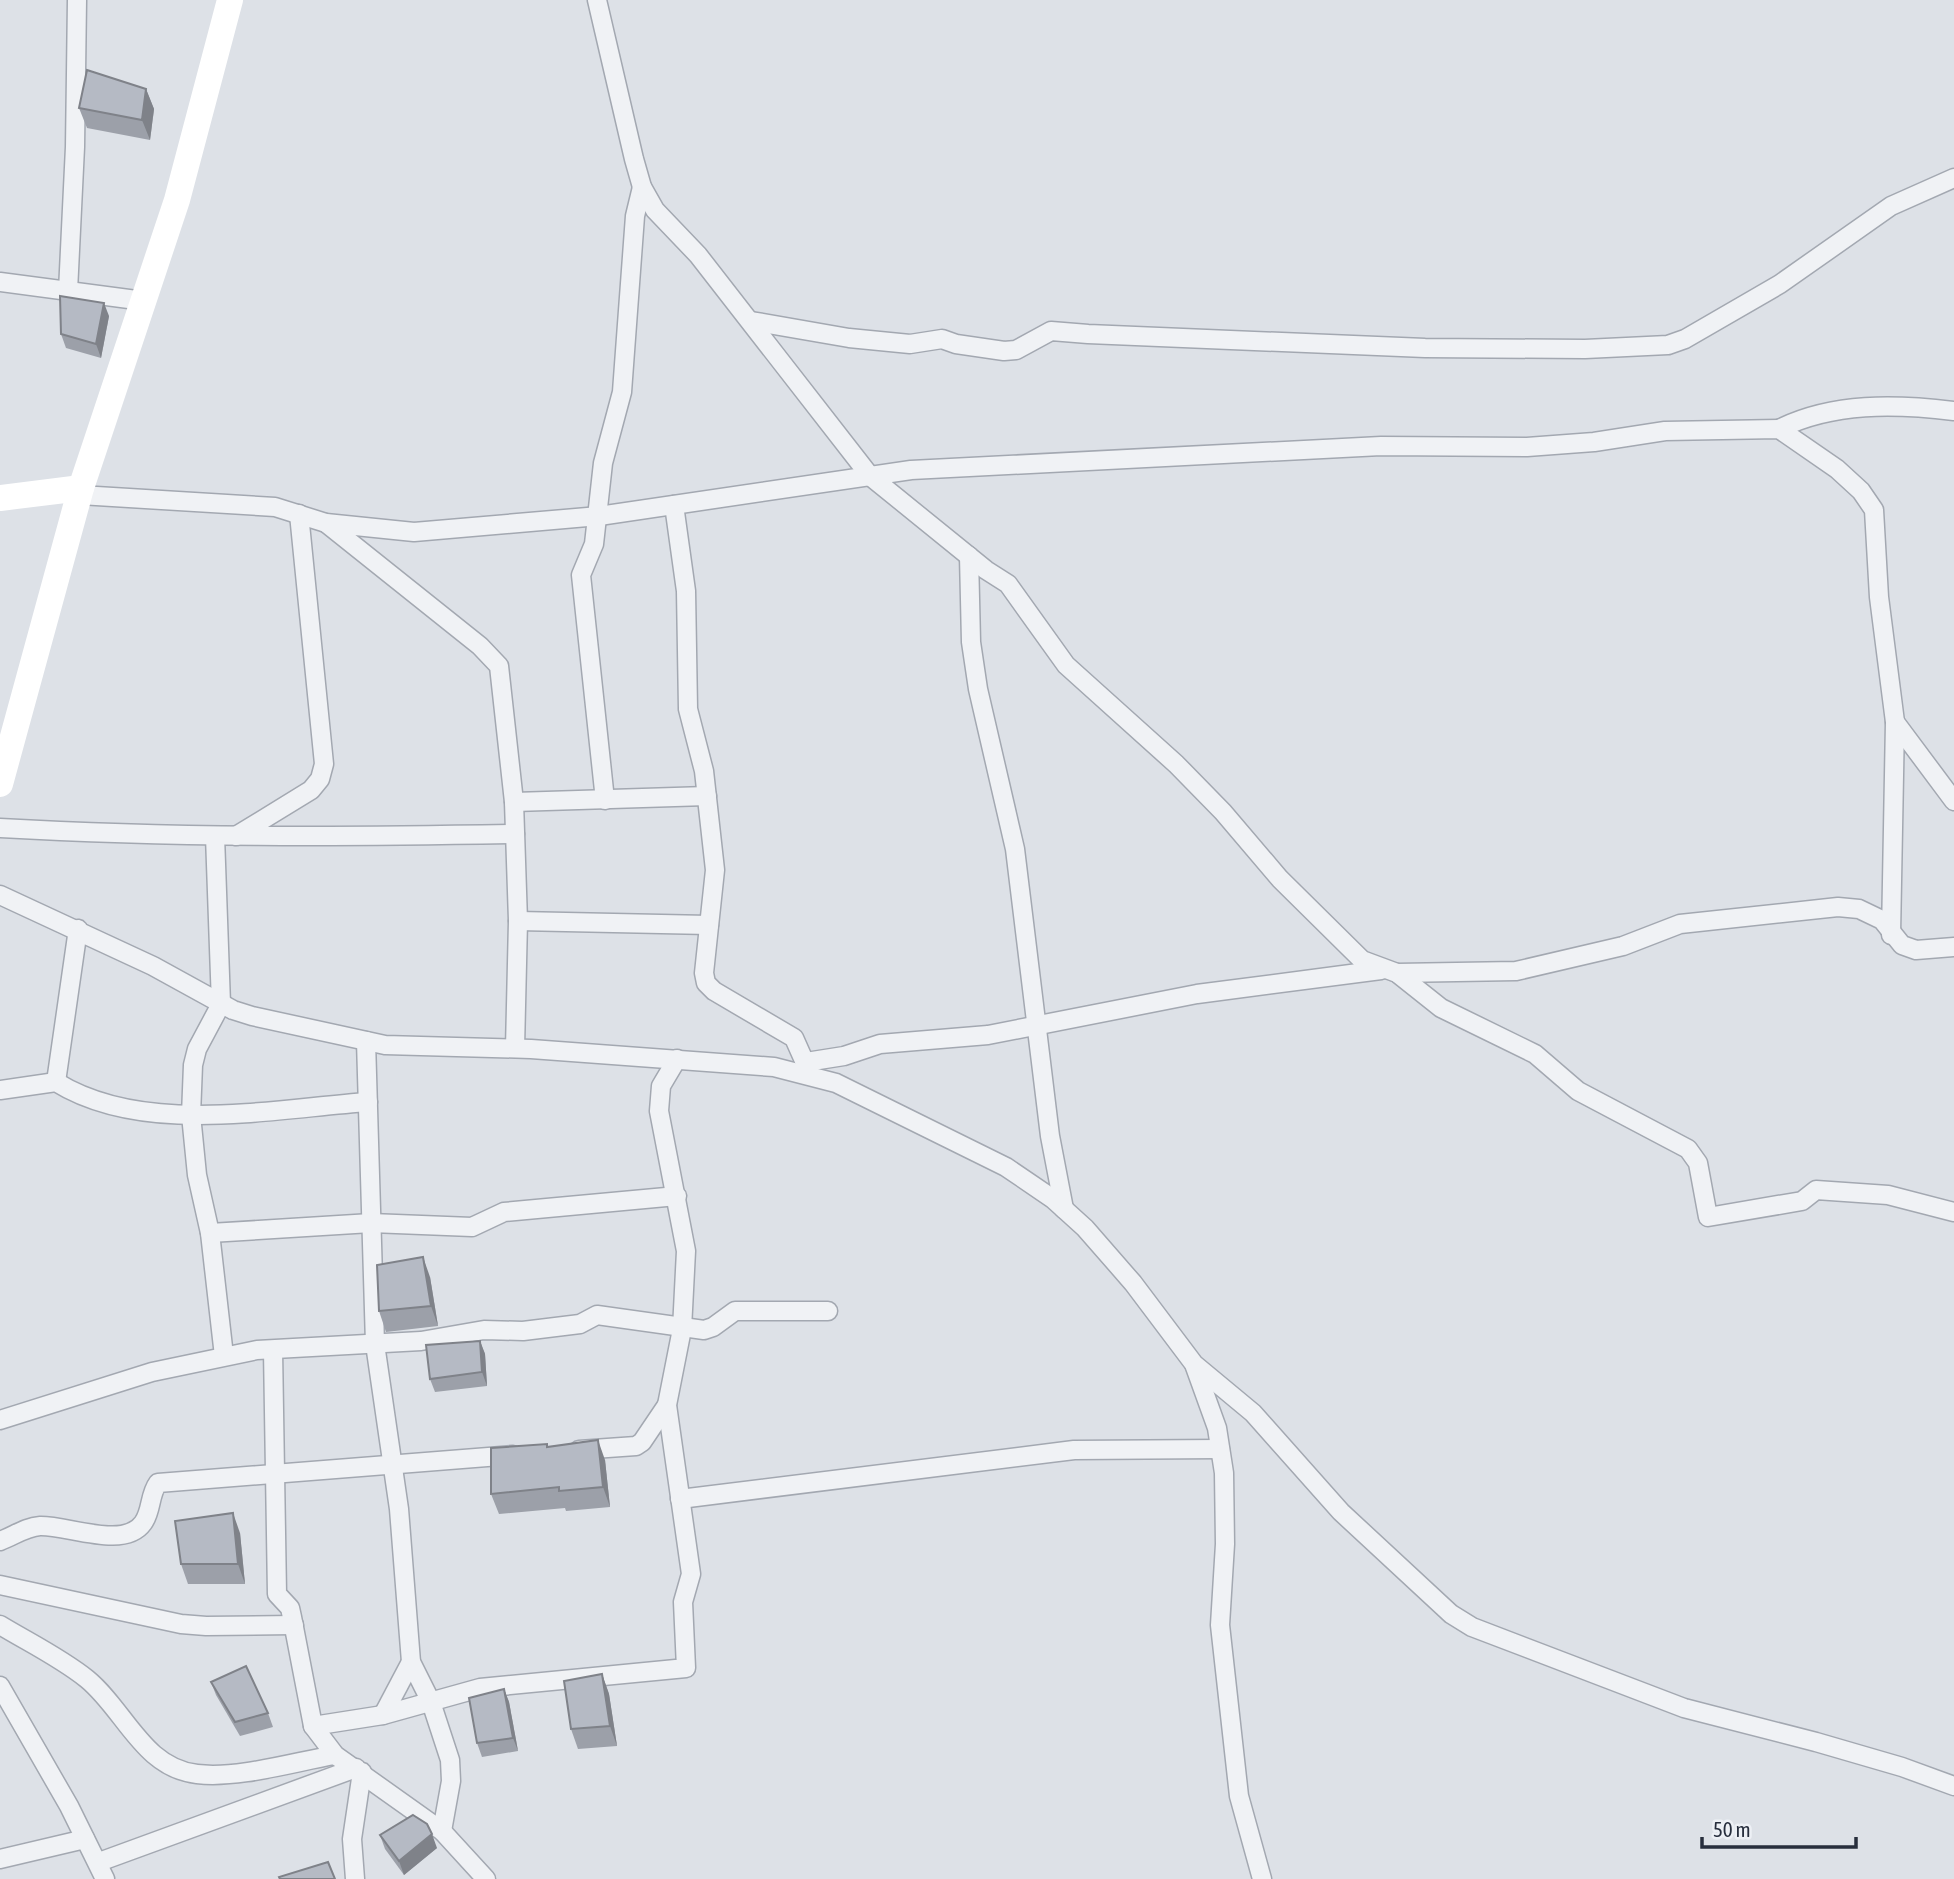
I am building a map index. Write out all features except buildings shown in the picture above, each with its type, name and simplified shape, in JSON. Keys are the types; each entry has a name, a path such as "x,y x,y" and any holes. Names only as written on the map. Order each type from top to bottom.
{"main road":[{"path":"0,784 80,491 177,200 230,0"},
{"path":"0,498 80,491"}],"street":[{"path":"68,291 75,147 77,0"},
{"path":"597,0 642,187 655,210 698,255 870,476 1008,584 1066,665 1214,802 1280,879 1346,946 1448,1012 1535,1055 1578,1091 1688,1149 1698,1163 1708,1217 1802,1201 1816,1190 1888,1195 1954,1212"},
{"path":"751,321 849,338 910,344 942,339 956,344 1004,351 1016,350 1041,334 1062,329 1088,334 1425,348 1585,349 1668,345 1685,339 1780,284 1891,206 1954,178"},
{"path":"605,800 581,575 594,544 603,463 622,392 635,216 642,187"},
{"path":"0,282 144,301"},
{"path":"80,491 275,507 326,523 414,532 599,516 870,476 1078,460 1381,446 1527,447 1594,442 1665,430 1779,429 1805,416 1875,406 1954,411"},
{"path":"1779,429 1837,469 1861,491 1874,510 1879,597 1895,722 1891,935"},
{"path":"674,505 686,591 688,709 707,796 715,870 704,973 706,983 714,991 794,1038 808,1068 1006,1167 1064,1209 1133,1283 1194,1364 1254,1413 1341,1512 1451,1614 1472,1627 1684,1708 1816,1742 1954,1786"},
{"path":"236,836 311,790 320,779 324,764 299,514"},
{"path":"326,523 480,646 499,666 514,802 518,921 515,1048"},
{"path":"969,556 971,642 976,677 1015,849 1050,1136 1064,1209"},
{"path":"1895,722 1954,801"},
{"path":"514,802 707,796"},
{"path":"0,828 215,836 515,834"},
{"path":"215,836 221,1004 197,1049 192,1065 191,1115 197,1175 210,1233 224,1356"},
{"path":"0,895 78,929 221,1004 252,1016 366,1041 385,1045 515,1048 808,1068 880,1044 988,1035 1197,994 1389,972 1525,969 1623,946 1680,924 1838,907 1872,914 1882,920 1891,935 1902,945 1916,950 1954,947"},
{"path":"518,921 709,925"},
{"path":"56,1082 78,929"},
{"path":"366,1041 375,1344 393,1465 411,1662 431,1702 450,1760 451,1781 442,1831"},
{"path":"313,1726 383,1715 480,1688 530,1681 684,1670 687,1665 683,1602 691,1574 667,1405 682,1329 687,1251 660,1111 661,1086 677,1059"},
{"path":"0,1090 56,1082 75,1095 126,1110 191,1115 368,1102"},
{"path":"210,1233 371,1223 472,1227 504,1212 677,1196"},
{"path":"0,1420 152,1372 224,1356 273,1350 421,1341 484,1331 523,1331 570,1325 597,1315 704,1331 713,1328 734,1311 828,1311"},
{"path":"273,1350 277,1594 290,1608 313,1726 335,1755 442,1831 486,1879"},
{"path":"1194,1364 1217,1428 1224,1474 1225,1544 1220,1625 1239,1797 1262,1879"},
{"path":"566,1451 636,1446 642,1442 667,1405"},
{"path":"680,1499 1074,1450 1220,1449"},
{"path":"0,1541 28,1527 42,1526 111,1536 130,1533 143,1523 152,1491 158,1483 525,1454"},
{"path":"0,1585 181,1624 294,1625"},
{"path":"0,1625 85,1677 104,1694 151,1753 175,1770 219,1775 335,1755"},
{"path":"383,1715 411,1662"},
{"path":"0,1686 102,1871 359,1770"},
{"path":"355,1879 352,1839 359,1770"},
{"path":"0,1859 85,1839"}]}
